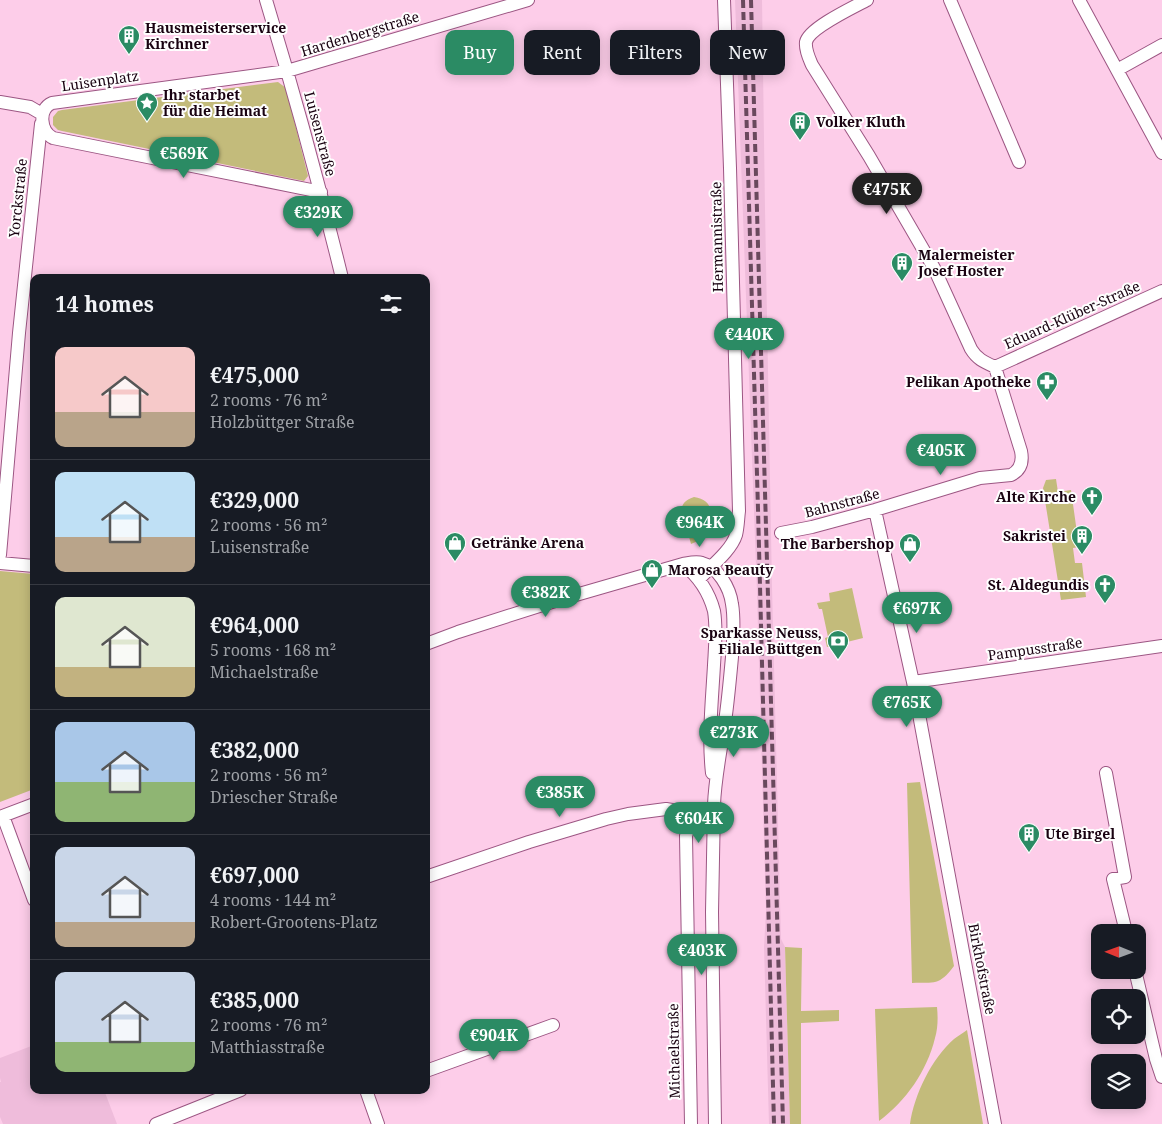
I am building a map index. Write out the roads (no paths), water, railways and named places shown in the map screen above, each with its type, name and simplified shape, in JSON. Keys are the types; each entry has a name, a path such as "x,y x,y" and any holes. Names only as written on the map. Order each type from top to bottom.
{"street":[{"name":"Luisenstraße","path":"266,0 288,71 341,274"},
{"name":"Hardenbergstraße","path":"288,71 528,0"},
{"name":"Hermannistraße","path":"699,579 734,541 738,529 739,511 724,0"},
{"path":"867,0 810,33 806,42 807,53 812,65 869,156 934,268 971,349 976,357 995,367"},
{"path":"950,0 1019,162"},
{"path":"1079,0 1162,153"},
{"path":"1117,70 1162,45"},
{"name":"Luisenplatz","path":"42,114 48,105 59,102 288,71"},
{"path":"0,102 30,107 42,114 44,130 52,138 321,192"},
{"name":"Yorckstraße","path":"0,555 19,333 42,114"},
{"name":"Eduard-Klüber-Straße","path":"995,367 1162,291"},
{"name":"Bahnstraße","path":"781,533 876,510 980,478 1011,475 1016,472 1021,464 1022,451 995,367"},
{"name":"Birkhofstraße","path":"876,510 913,682 995,1124"},
{"path":"0,563 30,566"},
{"path":"430,639 683,564 704,563 717,572 722,579 730,594 734,633 726,720 715,791 712,912 715,1124"},
{"path":"683,564 699,579 704,587 712,604 715,621 710,738 715,791"},
{"name":"Pampusstraße","path":"913,682 1162,646"},
{"path":"1106,773 1124,877 1113,879 1124,924"},
{"path":"30,805 1,816 30,890"},
{"path":"430,876 528,842 617,816 666,809 696,819 714,818"},
{"name":"Michaelstraße","path":"691,1124 686,836 689,826 696,819"},
{"path":"1137,979 1162,1077"},
{"path":"430,1070 553,1025"},
{"path":"156,1124 231,1094"},
{"path":"370,1094 378,1124"}],"railway":[{"path":"743,0 774,1124"},
{"path":"751,0 783,1124"}],"place":[{"name":"Hausmeisterservice Kirchner","path":"129,55"},
{"name":"Ihr starbet für die Heimat","path":"147,122"},
{"name":"Volker Kluth","path":"800,141"},
{"name":"Malermeister Josef Hoster","path":"902,282"},
{"name":"Pelikan Apotheke","path":"1047,401"},
{"name":"Alte Kirche","path":"1092,516"},
{"name":"Sakristei","path":"1082,555"},
{"name":"Getränke Arena","path":"455,562"},
{"name":"The Barbershop","path":"910,563"},
{"name":"Marosa Beauty","path":"652,589"},
{"name":"St. Aldegundis","path":"1105,604"},
{"name":"Sparkasse Neuss, Filiale Büttgen","path":"838,660"},
{"name":"Ute Birgel","path":"1029,853"}]}
